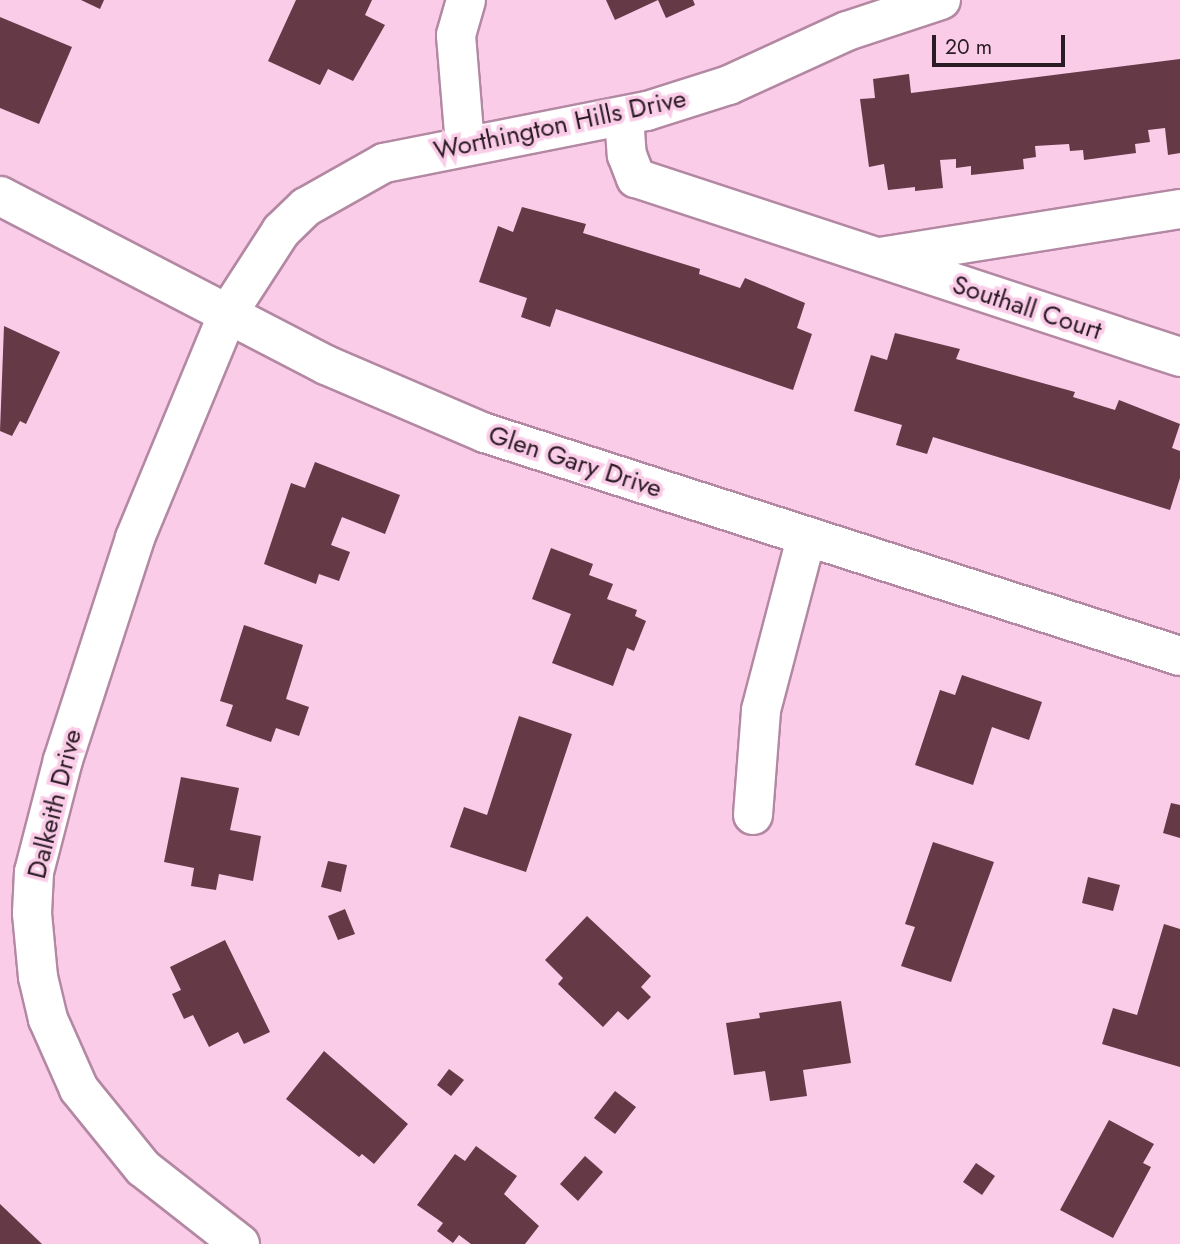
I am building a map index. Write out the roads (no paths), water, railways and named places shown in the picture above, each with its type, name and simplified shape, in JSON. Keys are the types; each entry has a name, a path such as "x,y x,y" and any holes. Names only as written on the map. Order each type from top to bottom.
{"street":[{"path":"465,145 456,35 466,0"},
{"name":"Worthington Hills Drive","path":"228,313 281,231 306,207 384,163 624,116 729,85 848,32 940,0"},
{"name":"Southall Court","path":"624,116 627,155 636,178 1180,357"},
{"name":"Glen Gary Drive","path":"0,196 326,365 485,433 1180,656"},
{"name":"Southall Court","path":"875,258 1180,209"},
{"name":"Dalkeith Drive","path":"228,313 131,551 63,760 34,872 32,912 37,977 48,1019 79,1088 144,1168 240,1244"},
{"path":"753,815 761,710 806,538"}]}
